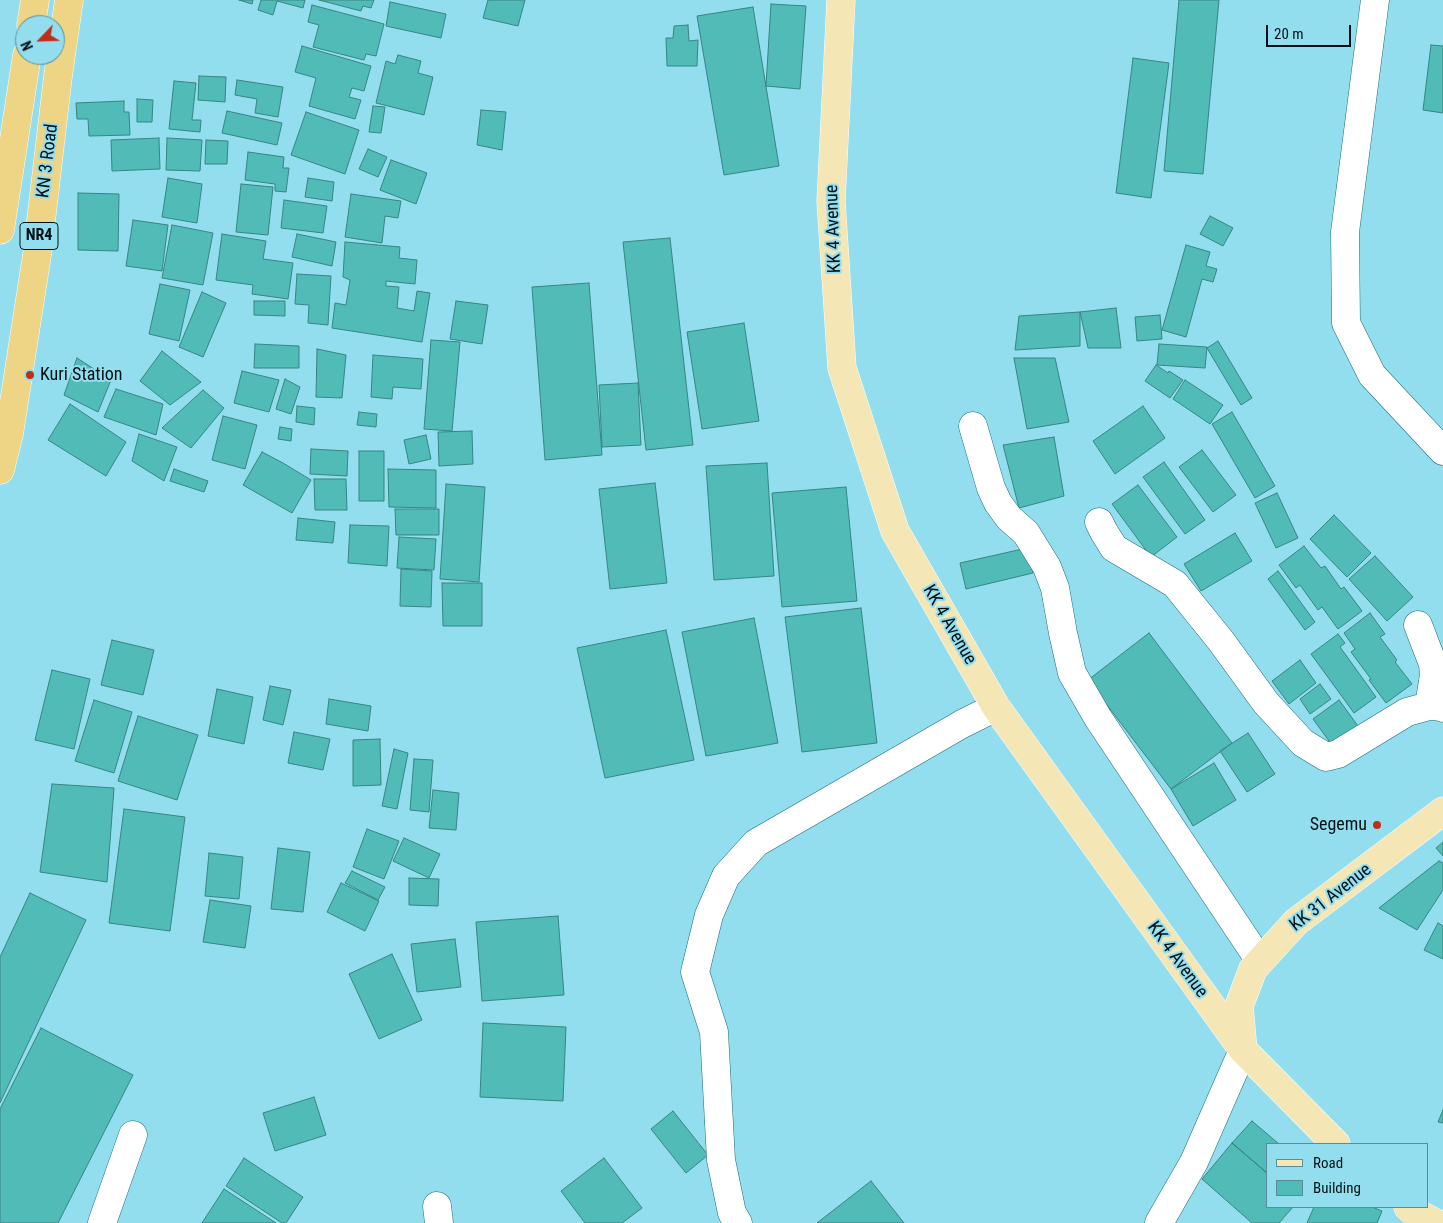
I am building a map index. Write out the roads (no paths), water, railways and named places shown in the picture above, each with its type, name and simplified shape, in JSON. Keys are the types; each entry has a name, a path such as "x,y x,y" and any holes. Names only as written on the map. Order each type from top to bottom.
{"highway":[{"path":"33,15 35,0"},
{"name":"KN 3 Road","path":"0,470 9,434 37,255 69,0"},
{"name":"NR4","path":"0,230 25,65"}],"main road":[{"name":"KK 4 Avenue","path":"841,0 831,201 842,368 894,531 996,707 1242,1050 1335,1143"},
{"name":"KK 31 Avenue","path":"1242,1050 1239,1006 1253,969 1296,922 1443,811"},
{"path":"1409,1208 1436,1223"}],"street":[{"path":"1376,0 1345,232 1346,323 1372,375 1443,451"},
{"path":"973,426 991,488 998,503 1009,518 1026,533 1047,567 1055,588 1062,634 1072,673 1098,718 1260,961"},
{"path":"1099,522 1114,548 1175,584 1222,641 1266,703 1303,743 1326,757 1338,754 1406,712 1436,707 1433,664 1418,625"},
{"path":"738,1223 732,1213 721,1160 714,1032 695,972 709,915 726,876 756,843 962,724 996,707"},
{"name":"KK 31 Avenue","path":"1159,1223 1194,1162 1242,1050"},
{"path":"102,1223 133,1135"}],"place":[{"name":"Kuri Station","path":"30,375"},
{"name":"Segemu","path":"1377,825"}]}
